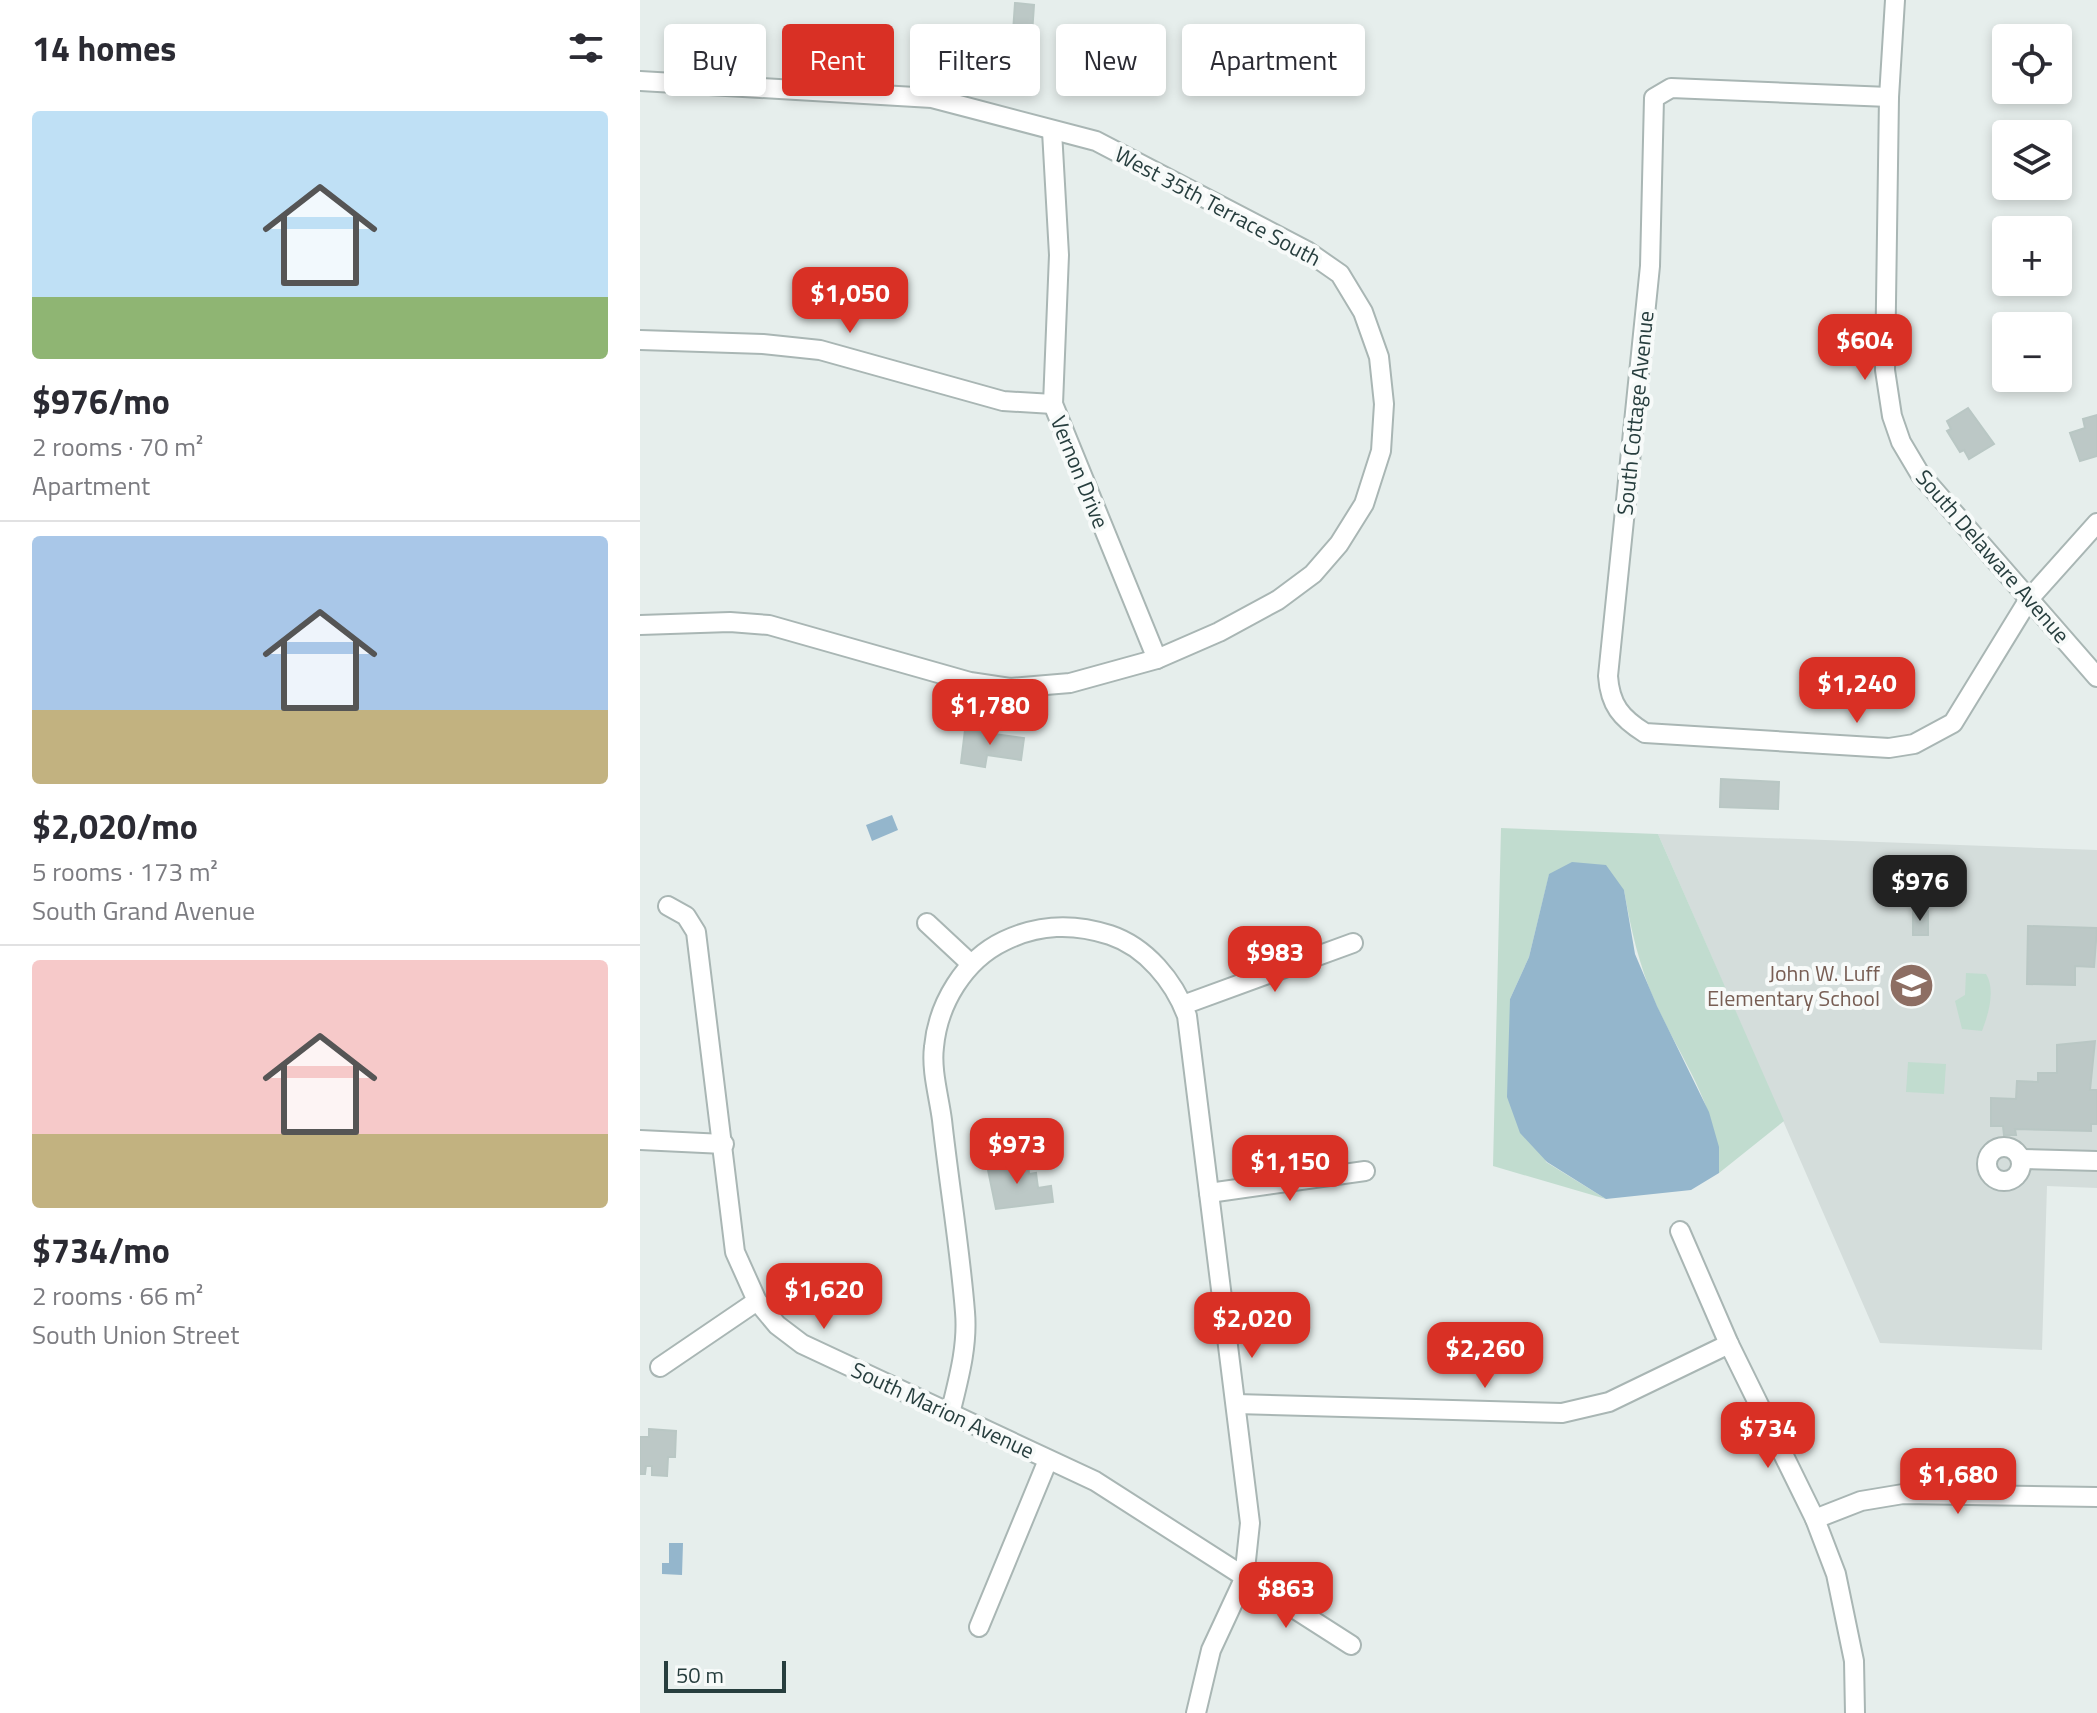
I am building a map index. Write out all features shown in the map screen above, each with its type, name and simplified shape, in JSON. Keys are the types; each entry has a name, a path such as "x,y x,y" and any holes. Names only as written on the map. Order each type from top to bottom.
{"street":[{"name":"South Delaware Avenue","path":"1895,0 1889,97 1885,370 1892,416 1901,442 1920,474 2097,677"},
{"name":"West 35th Terrace South","path":"640,81 932,98 1096,141 1307,251 1340,274 1363,312 1379,357 1384,404 1381,451 1364,504 1339,544 1313,574 1278,600 1219,632 1157,659 1070,683 1010,688 970,682 769,625 730,622 640,625"},
{"name":"South Cottage Avenue","path":"1889,97 1671,88 1652,103 1650,266 1608,676 1610,696 1623,719 1645,733 1889,748 1914,744 1953,723 2029,599"},
{"name":"Vernon Drive","path":"1052,131 1059,255 1053,404 1157,659"},
{"path":"640,340 763,344 820,350 1003,401 1053,404"},
{"path":"2029,599 2097,523"},
{"name":"South Marion Avenue","path":"668,906 686,916 696,932 735,1252 757,1301 777,1325 802,1344 1095,1481 1351,1645"},
{"path":"927,923 971,964"},
{"path":"950,1414 963,1361 965,1315 933,1049 945,1003 971,964 992,947 1023,932 1056,926 1090,928 1116,937 1145,955 1168,979 1183,1005 1209,1193 1250,1523 1244,1579 1211,1650 1196,1713"},
{"path":"1183,1005 1353,943"},
{"path":"640,1140 724,1144"},
{"path":"2021,1159 2097,1161"},
{"path":"1209,1193 1365,1171"},
{"path":"1680,1231 1729,1344 1815,1519 1836,1574 1854,1661 1855,1713"},
{"path":"660,1367 757,1301"},
{"path":"1236,1404 1562,1413 1609,1402 1729,1344"},
{"path":"979,1627 1048,1460"},
{"path":"1815,1519 1861,1501 1903,1494 2097,1497"}],"shaded area":[{"name":"John W. Luff Elementary School","path":"1658,834 2097,850 2097,1188 2047,1186 2042,1350 1880,1343"}],"green space":[{"path":"1501,828 1658,834 1784,1121 1719,1173 1713,1127 1706,1105 1649,988 1636,947 1624,890 1549,875 1529,957 1510,999 1546,1162 1606,1199 1493,1166"},
{"path":"1966,973 1986,974 1989,980 1990,1002 1982,1031 1962,1029 1955,1001 1965,995"},
{"path":"1908,1062 1946,1064 1944,1094 1906,1092"}],"water":[{"path":"892,815 898,830 872,841 866,825"},
{"path":"1572,862 1606,865 1624,890 1635,954 1709,1112 1719,1147 1719,1173 1691,1190 1606,1199 1547,1162 1520,1133 1507,1097 1510,999 1529,957 1549,874"},
{"path":"669,1543 683,1543 682,1575 662,1574 662,1563 669,1563"}],"building":[{"path":"1015,3 1034,5 1033,24 1014,24"},
{"path":"1968,408 1994,444 1969,459 1964,450 1960,452 1947,431 1951,429 1947,421"},
{"path":"2097,415 2097,456 2080,461 2070,433 2085,428 2083,419"},
{"path":"965,730 1024,738 1021,760 987,755 985,767 961,763"},
{"path":"1721,779 1779,782 1778,809 1720,807"},
{"path":"1913,910 1928,911 1928,935 1913,935"},
{"path":"2028,926 2097,928 2094,967 2075,966 2075,985 2027,984"},
{"path":"2095,1041 2090,1090 2097,1090 2097,1124 2091,1124 2091,1131 2015,1129 2016,1135 2004,1135 2003,1126 1991,1126 1991,1098 2016,1099 2017,1081 2038,1082 2038,1073 2057,1073 2057,1045"},
{"path":"1028,1160 1029,1174 1036,1173 1038,1188 1051,1186 1053,1202 996,1209 987,1165"},
{"path":"649,1429 676,1431 675,1457 668,1457 667,1476 652,1475 652,1466 646,1466 645,1474 640,1474 640,1437 649,1437"}],"place":[{"name":"John W. Luff Elementary School","path":"1911,986"}]}
